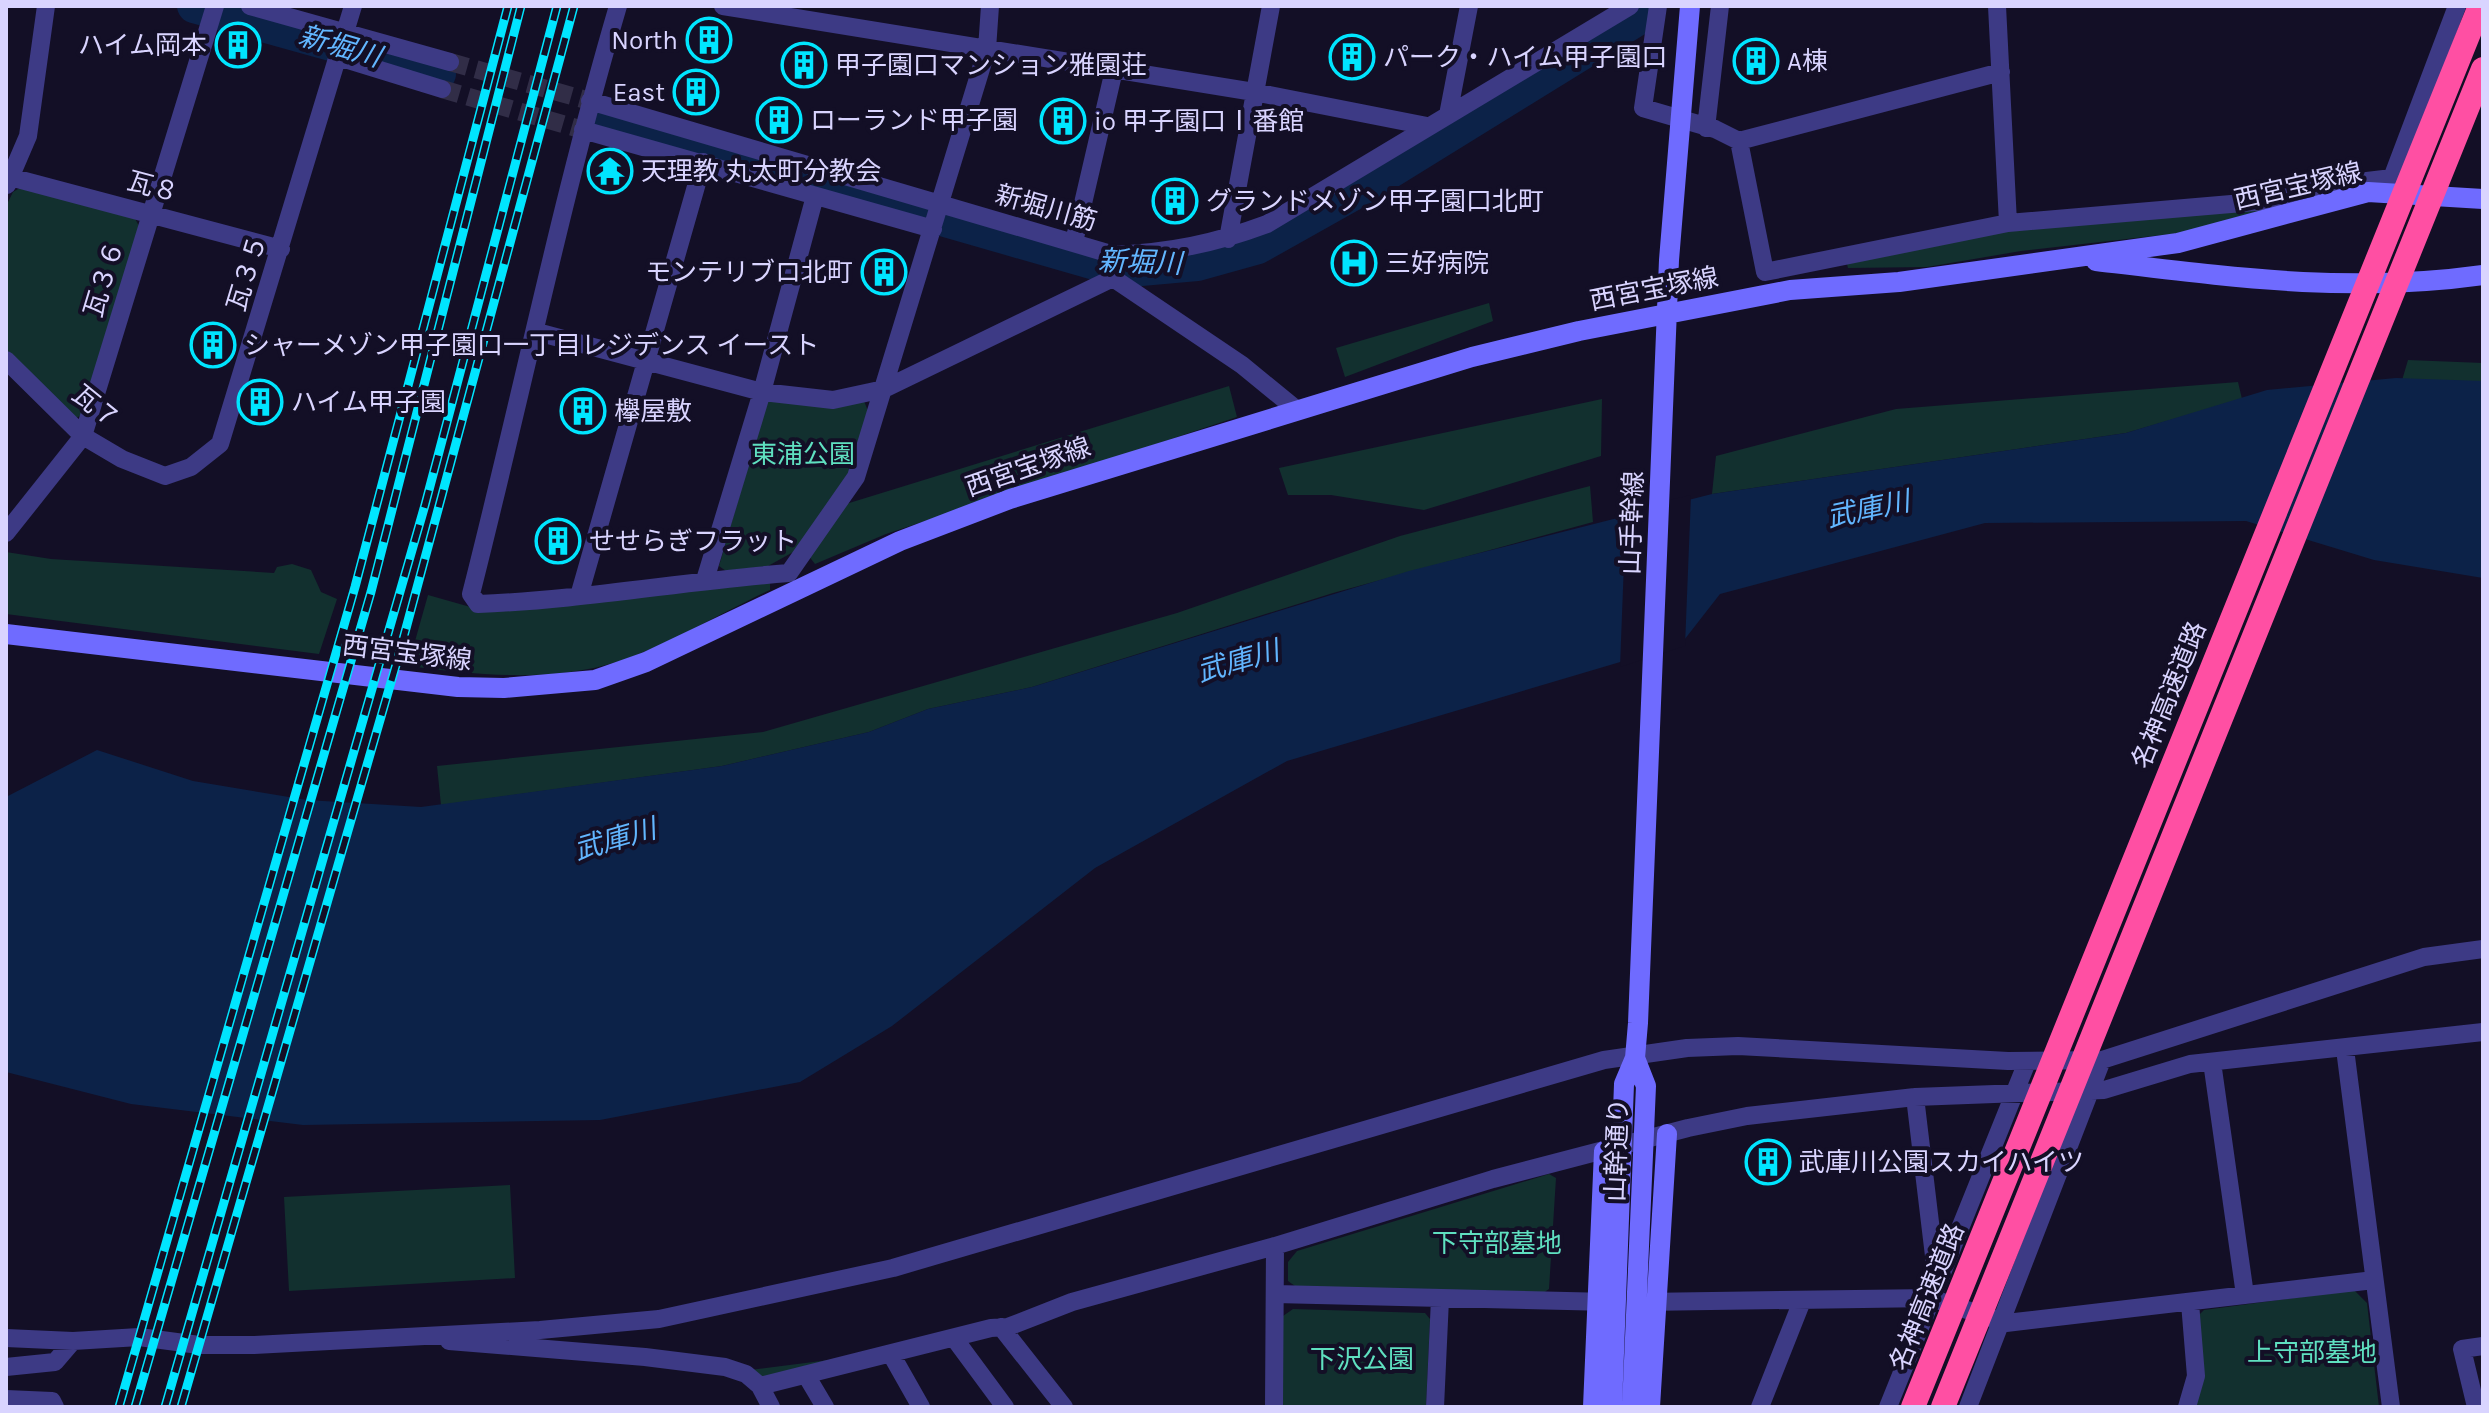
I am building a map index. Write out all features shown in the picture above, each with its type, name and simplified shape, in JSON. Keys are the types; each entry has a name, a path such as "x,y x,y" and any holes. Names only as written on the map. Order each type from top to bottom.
{"highway":[{"name":"名神高速道路","path":"1913,1407 2480,6"},
{"path":"1943,1407 2483,69"}],"main road":[{"name":"山手幹線","path":"1636,1052 1666,313 1690,6"},
{"name":"西宮宝塚線","path":"6,634 415,682 504,688 595,680 646,662 794,580 1010,499 1472,357 1666,313 1790,290 1899,282 2080,259 2129,247 2178,243 2368,192 2483,199"},
{"name":"西宮宝塚線","path":"2080,259 2271,283 2425,283 2483,275"},
{"name":"山幹通り","path":"1612,1407 1624,1084 1636,1052"},
{"name":"山幹通り","path":"1632,1407 1646,1086 1636,1052"},
{"path":"1650,1407 1667,1134"},
{"path":"1593,1407 1604,1151"}],"street":[{"path":"8,182 28,136 46,6"},
{"path":"250,6 442,89"},
{"name":"瓦３５","path":"165,476 191,467 223,439 353,6"},
{"path":"618,6 590,101 537,332 471,594 478,604 579,596 705,580 794,580 856,477 987,49 990,6"},
{"path":"723,6 1254,92 1427,126"},
{"path":"1228,239 1271,6"},
{"path":"1448,115 1469,6"},
{"name":"新堀川筋","path":"590,101 936,217 1074,242 1114,255 1174,252 1228,239 1267,224 1630,6"},
{"path":"1658,6 1643,108 1739,141 2001,72"},
{"path":"1706,128 1720,6"},
{"path":"1997,6 2008,223"},
{"path":"1739,141 1765,272 2008,223 2278,200 2325,186 2392,178 2457,6"},
{"name":"瓦３６","path":"6,533 83,436 214,10"},
{"path":"2441,48 2483,42"},
{"path":"341,46 450,62"},
{"path":"1074,242 1114,70"},
{"path":"583,130 815,196 936,217"},
{"path":"579,596 703,162"},
{"name":"瓦８","path":"8,182 152,213 281,249"},
{"path":"705,580 762,392 815,196"},
{"path":"1113,278 1114,255"},
{"path":"537,332 762,392 833,400 884,389 1113,278"},
{"path":"1113,278 1242,365 1297,410"},
{"name":"瓦７","path":"6,360 83,436 122,459 165,476"},
{"path":"6,1338 73,1341 139,1337 199,1345 254,1345 540,1330 659,1319 893,1268 1499,1088 1636,1052 1738,1046 2027,1062 2102,1060 2424,957 2483,949"},
{"path":"760,1386 1001,1327 1072,1302 1275,1246 1493,1179 1747,1116 1915,1097 2104,1090 2190,1064 2483,1032"},
{"path":"2345,1049 2391,1407"},
{"path":"1968,1407 2102,1060"},
{"path":"1888,1407 2027,1062"},
{"path":"2212,1062 2245,1295"},
{"path":"1915,1097 1934,1291"},
{"path":"1274,1407 1275,1246"},
{"path":"1275,1294 1657,1302 1802,1301 1934,1291 2001,1322 2374,1280"},
{"path":"1435,1407 1440,1299"},
{"path":"1760,1407 1802,1301"},
{"path":"2187,1407 2196,1376 2190,1303"},
{"path":"1001,1327 1064,1407"},
{"path":"403,1336 697,1362 746,1374 760,1386 771,1407"},
{"path":"954,1338 1005,1407"},
{"path":"6,1367 55,1362 73,1341"},
{"path":"2476,1407 2462,1349 2483,1346"},
{"path":"891,1354 921,1407"},
{"path":"806,1375 825,1407"},
{"path":"6,1399 52,1401 55,1407"}],"green space":[{"path":"23,186 133,215 139,226 82,415 76,418 6,352 6,206 13,192"},
{"path":"2267,209 2180,233 2021,251 1927,267 1848,268 1847,264 2001,232"},
{"path":"1489,303 1493,321 1345,377 1336,348"},
{"path":"2408,360 2483,363 2483,396 2398,394"},
{"path":"2238,382 2242,399 2126,433 1712,494 1716,456 1896,409"},
{"path":"1229,386 1237,417 886,534 815,564 808,555 846,504"},
{"name":"東浦公園","path":"772,399 830,407 864,401 868,411 851,473 795,551 768,566 726,571 719,566 766,404"},
{"path":"1602,399 1601,456 1424,510 1331,495 1288,495 1279,468"},
{"path":"1590,486 1593,522 1333,593 1032,687 928,709 869,732 722,766 441,805 437,766 763,732 1177,613 1400,536"},
{"path":"6,552 51,559 274,573 277,567 292,564 311,570 321,592 337,599 319,654 6,614"},
{"path":"770,582 770,590 676,637 638,655 594,668 514,675 408,666 428,595 481,610"},
{"name":"下守部墓地","path":"1549,1174 1556,1178 1549,1289 1540,1295 1295,1286 1288,1281 1288,1262 1297,1251"},
{"path":"510,1185 515,1278 289,1291 284,1197"},
{"name":"上守部墓地","path":"2354,1290 2367,1303 2379,1407 2192,1407 2196,1318 2204,1310"},
{"name":"下沢公園","path":"1293,1309 1425,1313 1430,1319 1426,1407 1283,1407 1283,1316"},
{"path":"868,1355 761,1381 750,1370"}],"water":[{"name":"武庫川","path":"2396,378 2483,381 2483,578 2374,560 2246,521 1985,523 1720,594 1681,644 1287,761 1095,868 892,1026 800,1082 600,1120 303,1125 131,1104 6,1072 6,797 97,750 193,781 307,800 421,807 722,766 869,732 928,709 1032,687 1409,571 1712,494 2126,433 2267,390"}],"pier":[{"path":"1691,495 1685,646 1620,667 1626,510"}],"waterway":[{"name":"新堀川","path":"194,6 439,74"},
{"name":"新堀川","path":"598,120 1105,266 1141,269 1197,264 1258,247 1365,187 1637,19"}],"tunnel":[{"path":"450,62 590,101"},
{"path":"442,89 583,130"}],"railway":[{"path":"119,1407 355,587 508,6"},
{"path":"135,1407 371,592 521,6"},
{"path":"165,1407 425,505 557,6"},
{"path":"181,1407 398,658 574,6"}],"place":[{"name":"North","path":"709,40"},
{"name":"ハイム岡本","path":"238,45"},
{"name":"パーク・ハイム甲子園口","path":"1352,57"},
{"name":"A棟","path":"1756,61"},
{"name":"甲子園口マンション雅園荘","path":"804,65"},
{"name":"East","path":"696,92"},
{"name":"ローランド甲子園","path":"779,120"},
{"name":"io 甲子園口Ⅰ番館","path":"1063,121"},
{"name":"天理教 丸太町分教会","path":"610,171"},
{"name":"グランドメゾン甲子園口北町","path":"1175,201"},
{"name":"三好病院","path":"1354,263"},
{"name":"モンテリブロ北町","path":"884,272"},
{"name":"シャーメゾン甲子園口一丁目レジデンス イースト","path":"213,345"},
{"name":"ハイム甲子園","path":"260,402"},
{"name":"欅屋敷","path":"583,411"},
{"name":"せせらぎフラット","path":"558,541"},
{"name":"武庫川公園スカイハイツ","path":"1768,1162"}]}
